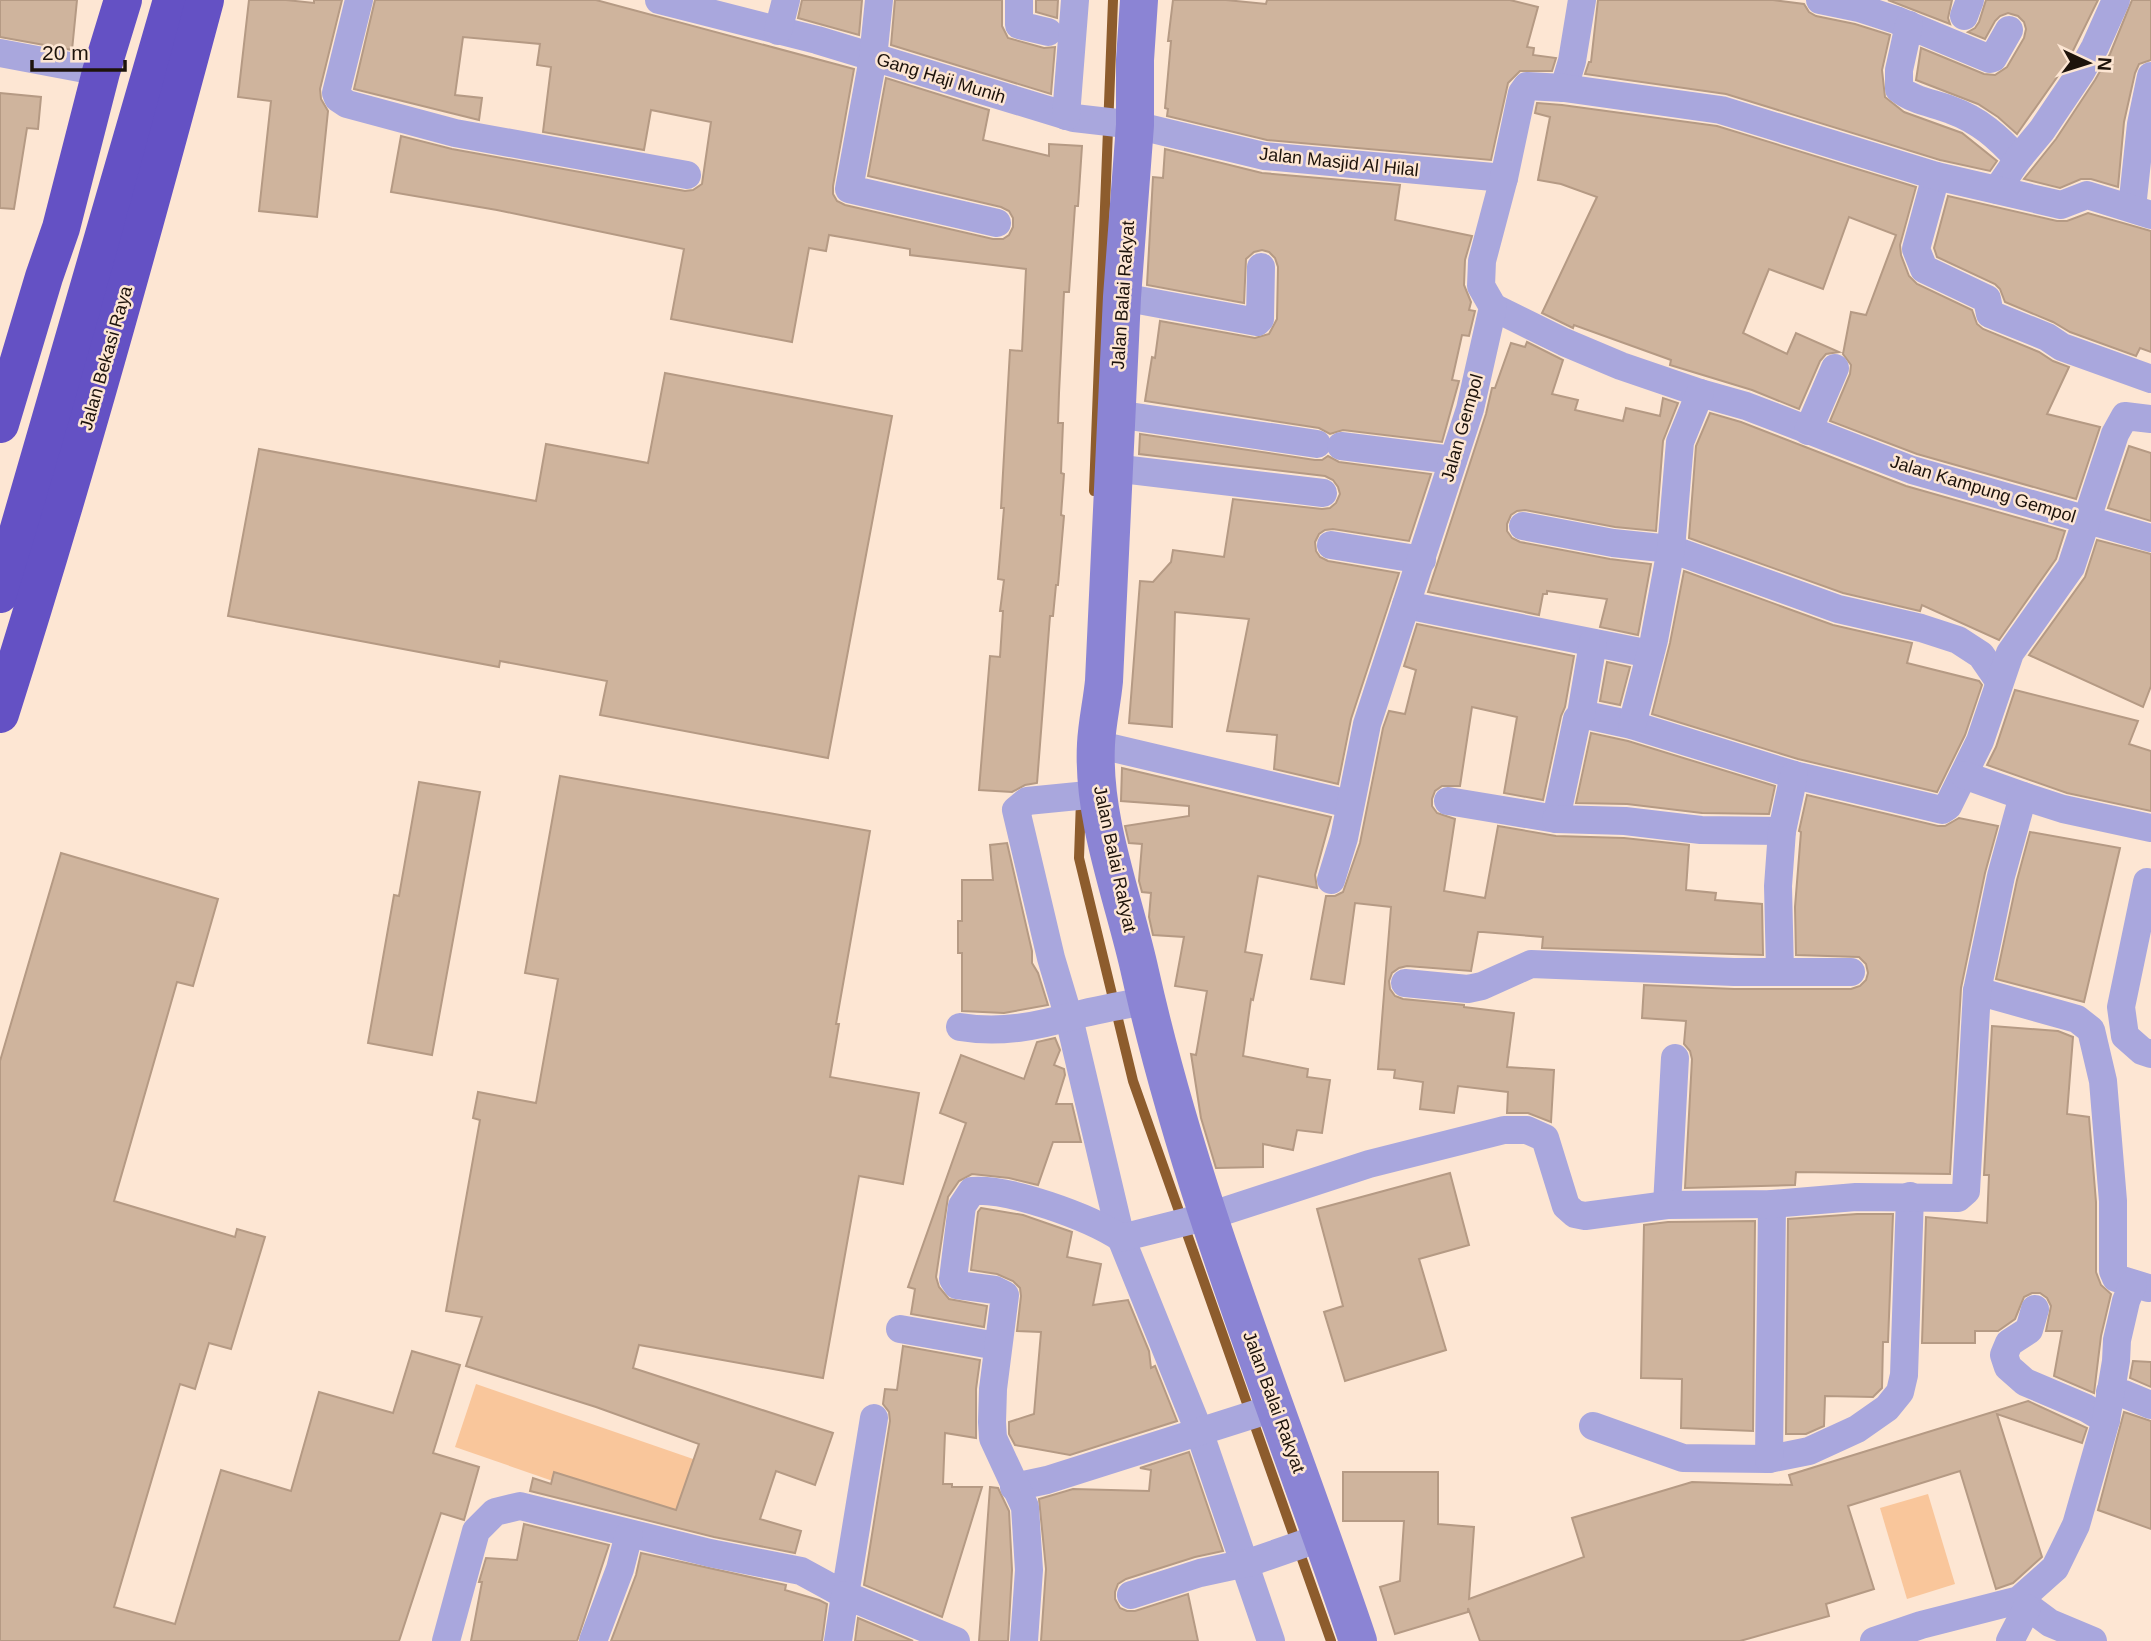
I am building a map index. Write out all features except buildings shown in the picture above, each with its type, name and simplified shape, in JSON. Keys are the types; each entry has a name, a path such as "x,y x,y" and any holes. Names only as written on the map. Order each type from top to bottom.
{"highway":[{"path":"0,424 61,228 101,72 123,0"},
{"path":"0,594 172,0"},
{"name":"Jalan Bekasi Raya","path":"0,714 35,604 205,0"}],"street":[{"path":"359,0 336,93 338,98 347,104 455,133 687,175"},
{"name":"Gang Haji Munih","path":"659,0 817,40 1070,117 1128,125"},
{"path":"778,31 786,0"},
{"path":"879,0 873,58 849,188 997,223"},
{"path":"1019,0 1018,25 1048,32"},
{"path":"1070,117 1075,0"},
{"name":"Jalan Balai Rakyat","path":"1139,0 1128,125 1104,681 1093,795 1114,871 1135,1003 1199,1218 1264,1411 1313,1541 1358,1641"},
{"path":"1564,88 1572,61 1582,0"},
{"path":"1997,190 2081,72 2116,0"},
{"path":"1825,1 1859,8 1909,24 1990,59 2009,30"},
{"path":"1909,24 1899,70 1899,89 1918,100 1962,115 1999,137 2018,159"},
{"path":"0,53 101,72"},
{"path":"1493,307 1481,286 1482,261 1504,178 1522,93 1527,86 1564,88 1721,110 1936,176 2061,205 2087,195 2141,211 2141,124 2151,76"},
{"name":"Jalan Masjid Al Hilal","path":"1128,125 1264,156 1504,178"},
{"path":"1936,176 1916,249 1924,269 1987,299 1990,314 2047,337 2062,347 2151,379"},
{"path":"1122,297 1257,322 1260,319 1261,267"},
{"name":"Jalan Kampung Gempol","path":"1493,307 1621,366 1700,393 1746,405 1912,470 2087,520 2071,567 2010,653 1980,741 1948,806 1942,810 1794,775 1632,726 1581,714"},
{"name":"Jalan Gempol","path":"1331,880 1344,838 1367,724 1470,409 1493,307"},
{"path":"1808,431 1835,368"},
{"path":"1632,726 1671,549 1680,442 1700,393"},
{"path":"1116,414 1452,460"},
{"path":"2151,419 2125,416 2115,434 2087,520 2151,537"},
{"path":"1113,468 1323,493"},
{"path":"1523,526 1613,543 1671,549 1838,609 1920,628 1958,640 1981,655 2000,681"},
{"path":"1331,545 1422,560"},
{"path":"1406,605 1650,654"},
{"path":"1556,819 1577,719 1581,714 1593,643"},
{"path":"1096,744 1350,804"},
{"path":"1780,972 1778,886 1782,831 1794,775"},
{"path":"1964,775 2063,809 2151,828"},
{"path":"1093,795 1027,801 1016,810 1051,958 1072,1017 1132,1236 1205,1430 1271,1641"},
{"path":"1024,1641 1029,1570 1025,1507 993,1438 991,1409 1005,1295 995,1290 957,1285 953,1279 962,1206 972,1191 985,1190 1032,1201 1132,1236 1199,1218 1368,1164 1504,1130 1527,1130 1545,1138 1566,1206 1575,1214 1586,1216 1667,1205 1772,1204 1856,1197 1958,1198 1966,1191 1977,991 2001,876 2023,796"},
{"path":"1447,801 1556,819 1625,821 1701,830 1782,831"},
{"path":"2147,882 2121,1007 2125,1036 2142,1051 2151,1054"},
{"path":"1405,983 1468,989 1482,986 1531,964 1850,972"},
{"path":"1977,991 2077,1019 2091,1030 2103,1081 2113,1201 2113,1271 2116,1278 2142,1287 2122,1316 2106,1420 2076,1525 2055,1568 2023,1604 2010,1641"},
{"path":"960,1027 980,1031 1029,1028 1135,1003"},
{"path":"1667,1205 1675,1058"},
{"path":"1593,1426 1683,1458 1769,1459 1809,1451 1857,1429 1887,1408 1900,1392 1905,1375 1910,1196"},
{"path":"1769,1459 1772,1204"},
{"path":"2035,1309 2029,1330 2009,1343 2004,1355 2008,1367 2025,1382 2086,1408 2106,1420"},
{"path":"900,1329 997,1346"},
{"path":"2109,1392 2124,1394 2151,1405"},
{"path":"1014,1487 1047,1480 1264,1411"},
{"path":"838,1641 874,1418"},
{"path":"446,1641 476,1531 495,1512 520,1506 629,1534 801,1571 845,1595 956,1641"},
{"path":"593,1641 620,1569 629,1534"},
{"path":"1131,1595 1200,1573 1247,1563 1313,1541"},
{"path":"1874,1641 1921,1625 2023,1604 2050,1623 2093,1641"}],"shaded area":[{"path":"476,1384 696,1460 674,1523 455,1447"},
{"path":"1928,1494 1955,1584 1907,1599 1880,1508"}],"waterway":[{"path":"1094,491 1113,0"},
{"path":"1081,800 1079,858 1133,1081 1331,1641"}]}
